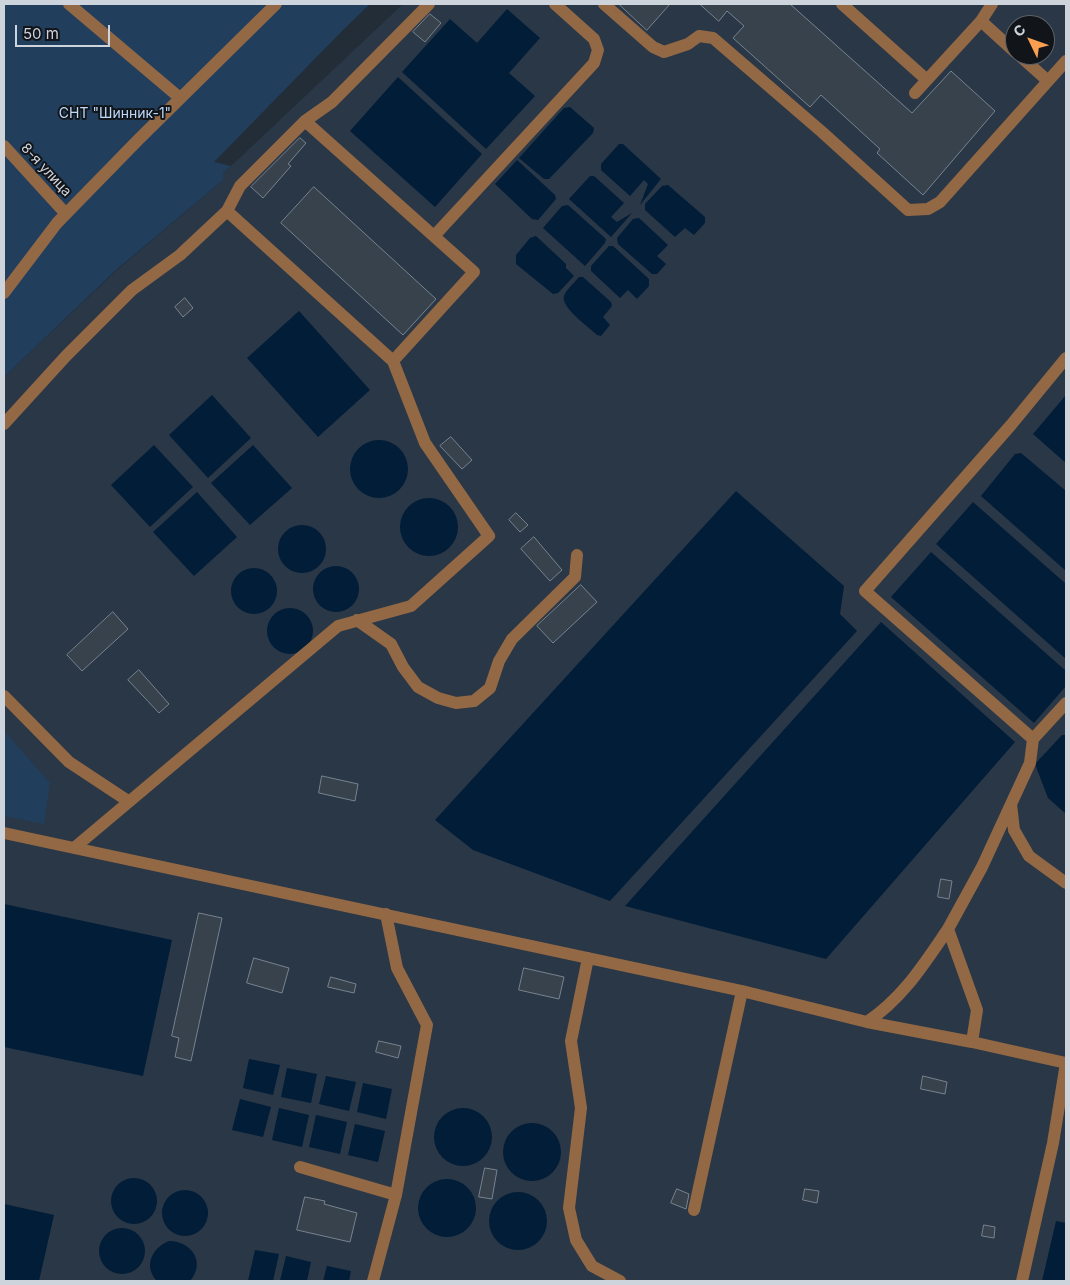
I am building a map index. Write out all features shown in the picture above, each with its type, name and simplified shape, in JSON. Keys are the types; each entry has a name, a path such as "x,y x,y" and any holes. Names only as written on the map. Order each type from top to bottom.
{"street":[{"path":"69,4 180,98"},
{"path":"4,292 66,214 276,4"},
{"path":"4,424 66,356 132,290 180,255 227,211 240,186 305,121 332,102 429,4"},
{"path":"435,235 594,63 598,50 594,39 555,4"},
{"path":"604,4 653,46 664,52 688,44 700,36 713,38 822,132 908,210 928,210 940,202 1066,62"},
{"path":"842,4 927,80"},
{"path":"915,93 981,21 992,4"},
{"path":"981,21 1005,43"},
{"path":"1030,65 1048,81"},
{"path":"305,121 435,235 474,272 393,361"},
{"name":"8-я улица","path":"4,146 66,214"},
{"path":"74,848 338,626 411,606 489,536 426,442 393,361 227,211"},
{"path":"1033,739 865,591 1011,425 1066,358"},
{"path":"357,620 391,644 403,667 418,687 438,698 456,703 474,700 490,688 499,661 512,639 576,577 577,556"},
{"path":"4,696 69,762 128,801"},
{"path":"868,1022 886,1010 909,985 948,929 982,867 1030,763 1033,739 1066,702"},
{"path":"1011,804 1014,830 1029,856 1066,883"},
{"path":"4,833 742,991 868,1022 972,1042 1066,1063 1052,1143 1022,1281"},
{"path":"374,1281 396,1195 427,1025 397,968 386,914"},
{"path":"948,929 977,1010 972,1042"},
{"path":"588,958 571,1041 581,1108 569,1208 576,1240 592,1266 620,1281"},
{"path":"694,1210 742,991"},
{"path":"300,1167 396,1195"}],"shaded area":[{"path":"403,4 1066,4 1066,1281 4,1281 4,377 117,270 223,180 223,173"},
{"path":"507,9 540,38 509,73 535,96 486,149 402,72 450,19 477,43"},
{"path":"398,77 482,154 435,207 350,131"},
{"path":"570,107 594,128 593,133 549,179 544,179 519,158 564,108"},
{"path":"619,144 623,144 661,179 640,205 648,184 644,180 630,196 601,170 601,164"},
{"path":"517,160 555,195 556,199 538,220 532,219 495,184"},
{"path":"590,176 594,176 624,203 611,217 617,222 632,213 611,237 569,199"},
{"path":"668,185 705,217 705,223 694,235 685,228 675,237 645,210 645,204 662,186"},
{"path":"568,205 606,239 605,243 585,266 543,228 562,206"},
{"path":"639,218 668,245 657,256 666,264 657,274 652,274 618,244 617,238 633,219"},
{"path":"536,236 566,264 566,268 574,276 558,293 553,294 516,264 516,255 530,238"},
{"path":"609,246 613,246 649,279 649,286 637,299 628,290 620,298 591,271 591,266"},
{"path":"579,277 583,277 611,302 612,306 603,317 610,325 601,336 597,335 576,317 564,301 566,291"},
{"path":"299,311 370,390 318,437 247,358"},
{"path":"212,395 251,438 208,478 169,435"},
{"path":"1066,395 1066,463 1033,434"},
{"path":"379,440 390,442 403,453 408,469 406,480 395,493 379,498 368,496 355,485 350,469 352,458 363,445"},
{"path":"154,445 193,487 150,527 111,485"},
{"path":"253,445 292,488 250,525 211,483"},
{"path":"1021,453 1066,491 1066,571 981,496 1015,454"},
{"path":"736,491 844,586 840,614 857,631 610,901 473,850 435,820"},
{"path":"197,492 237,537 194,576 153,532"},
{"path":"429,498 440,500 453,511 458,527 456,538 445,551 429,556 418,554 405,543 400,527 402,516 413,503"},
{"path":"973,502 1066,584 1066,659 936,544"},
{"path":"302,525 311,527 319,532 324,540 326,549 324,558 319,566 311,571 302,573 293,571 285,566 280,558 278,549 280,540 285,532 293,527"},
{"path":"931,552 1066,671 1066,686 1034,723 891,597"},
{"path":"336,566 349,570 355,576 359,589 355,602 349,608 336,612 323,608 317,602 313,589 317,576 323,570"},
{"path":"259,568 263,569 273,578 276,582 276,600 267,610 259,614 249,614 241,610 232,600 231,586 235,578 245,569"},
{"path":"285,608 295,608 309,618 313,631 309,644 303,650 295,654 285,654 271,644 267,636 267,626 277,612"},
{"path":"881,622 1015,742 826,959 625,906"},
{"path":"1062,735 1066,735 1066,814 1048,798 1035,764"},
{"path":"4,904 172,940 143,1076 4,1047"},
{"path":"249,1059 280,1065 273,1095 243,1088"},
{"path":"287,1068 317,1074 311,1103 281,1097"},
{"path":"326,1076 356,1082 349,1111 319,1104"},
{"path":"363,1083 392,1089 386,1119 357,1112"},
{"path":"240,1099 271,1107 263,1137 232,1130"},
{"path":"279,1108 309,1115 302,1147 272,1140"},
{"path":"463,1108 474,1110 487,1121 492,1137 490,1148 479,1161 463,1166 452,1164 439,1153 434,1137 436,1126 447,1113"},
{"path":"316,1115 347,1122 340,1154 309,1147"},
{"path":"532,1123 548,1128 556,1136 561,1152 556,1168 548,1176 532,1181 516,1176 508,1168 503,1152 508,1136 516,1128"},
{"path":"355,1124 385,1131 378,1162 348,1155"},
{"path":"139,1178 143,1179 153,1188 156,1192 156,1210 147,1220 139,1224 129,1224 121,1220 112,1210 111,1196 115,1188 125,1179"},
{"path":"447,1179 463,1184 471,1192 476,1208 471,1224 463,1232 447,1237 431,1232 423,1224 418,1208 423,1192 431,1184"},
{"path":"180,1190 190,1190 202,1196 207,1204 207,1222 202,1230 194,1235 180,1236 172,1233 165,1226 162,1218 162,1208 165,1200 172,1193"},
{"path":"518,1192 534,1197 542,1205 547,1221 542,1237 534,1245 518,1250 502,1245 494,1237 489,1221 494,1205 502,1197"},
{"path":"4,1204 54,1215 39,1281 4,1281"},
{"path":"1056,1221 1066,1223 1066,1281 1042,1281"},
{"path":"117,1228 127,1228 141,1238 145,1251 141,1264 135,1270 127,1274 117,1274 103,1264 99,1256 99,1246 109,1232"},
{"path":"169,1241 184,1245 194,1254 197,1267 190,1281 157,1281 153,1275 150,1264 151,1258 158,1248"},
{"path":"255,1250 279,1254 273,1281 248,1281"},
{"path":"286,1256 311,1262 307,1281 280,1281"},
{"path":"327,1266 351,1271 349,1281 323,1281"}],"green space":[{"name":"СНТ \"Шинник-1\"","path":"4,4 370,4 214,162 231,166 223,173 223,180 116,270 4,377"},
{"path":"4,731 50,783 44,824 4,816"}],"building":[{"path":"619,4 670,4 647,30"},
{"path":"700,4 790,4 912,113 951,71 995,111 923,195 877,153 880,149 821,95 810,107 733,38 744,26 727,11 719,21"},
{"path":"430,14 441,23 425,42 413,32"},
{"path":"300,138 306,143 288,164 291,166 263,198 251,187"},
{"path":"314,187 436,299 403,335 281,223"},
{"path":"185,298 193,308 183,317 175,307"},
{"path":"451,437 472,460 462,469 440,446"},
{"path":"516,513 528,525 520,532 509,520"},
{"path":"534,537 562,570 550,581 521,549"},
{"path":"581,585 597,602 553,643 537,626"},
{"path":"113,612 128,629 82,671 67,655"},
{"path":"139,670 169,704 159,713 128,680"},
{"path":"322,776 358,784 355,801 319,793"},
{"path":"941,879 952,881 949,899 938,897"},
{"path":"199,913 222,918 191,1061 175,1057 179,1038 172,1036"},
{"path":"254,958 289,968 282,993 247,983"},
{"path":"524,968 564,977 559,999 519,990"},
{"path":"331,977 356,984 354,993 328,987"},
{"path":"379,1041 401,1046 398,1058 376,1052"},
{"path":"923,1076 947,1082 945,1094 921,1089"},
{"path":"485,1168 497,1170 492,1199 479,1197"},
{"path":"677,1189 689,1194 686,1209 671,1203"},
{"path":"805,1189 819,1191 817,1203 803,1200"},
{"path":"305,1197 325,1201 324,1204 357,1213 350,1242 297,1230"},
{"path":"984,1225 995,1227 994,1238 982,1236"}]}
